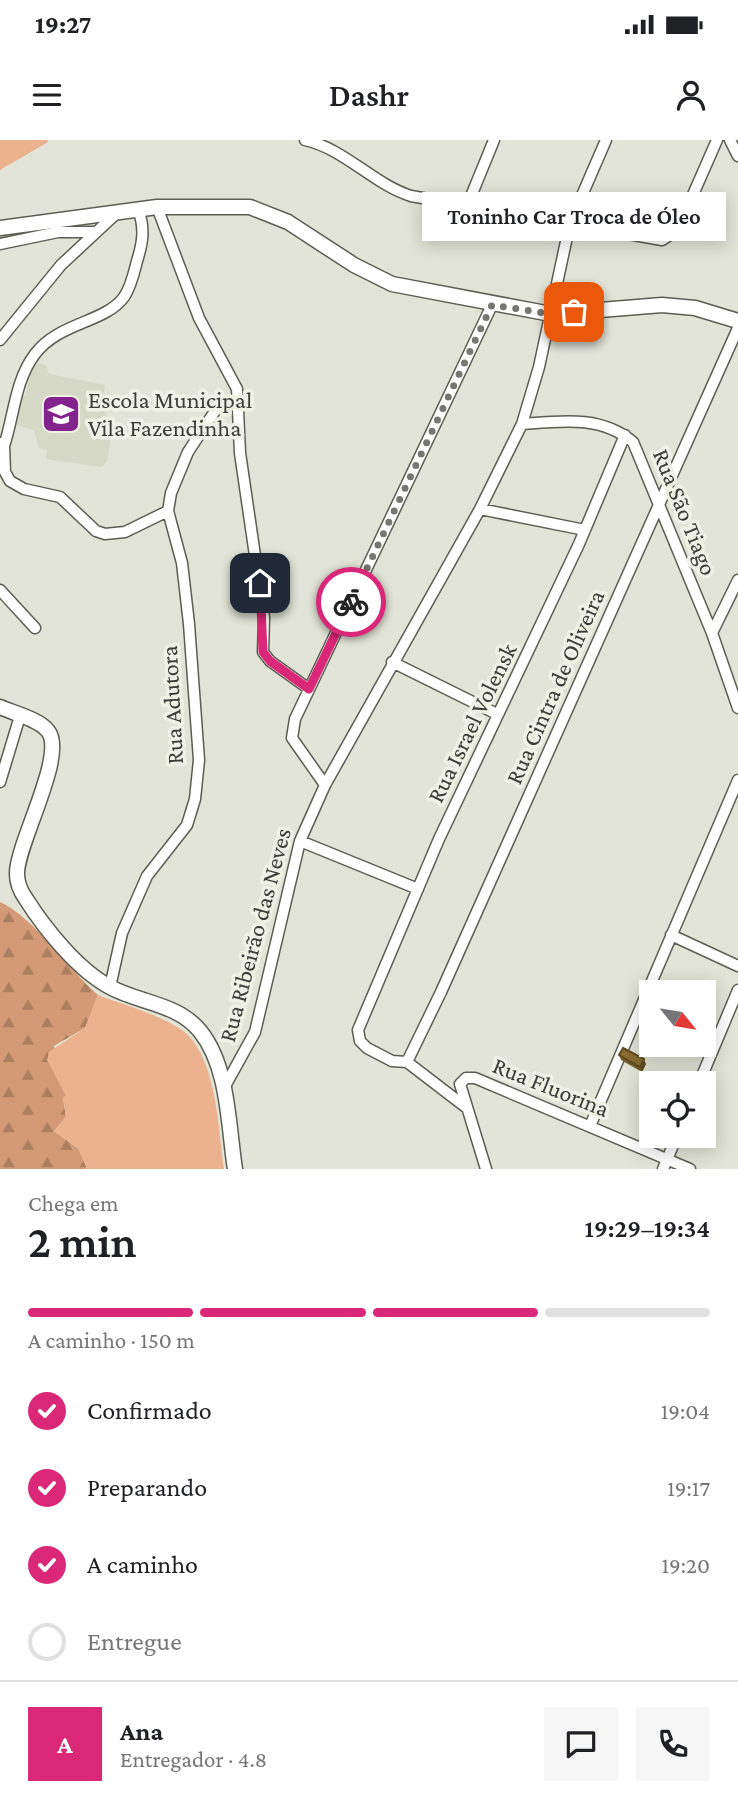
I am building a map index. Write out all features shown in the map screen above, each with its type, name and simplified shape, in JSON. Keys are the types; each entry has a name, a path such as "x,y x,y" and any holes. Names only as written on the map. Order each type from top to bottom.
{"street":[{"path":"305,140 332,150 400,192 662,240 668,238 681,222 717,140"},
{"path":"467,206 494,140"},
{"name":"Rua Ribeirão das Neves","path":"224,1088 255,1032 300,841 325,785 480,509 522,424 551,314 570,223 606,140"},
{"path":"730,140 738,156"},
{"path":"157,207 199,318 237,389 240,453 263,606 263,652 270,661 309,689"},
{"path":"0,228 157,207 250,207 288,222 354,265 392,284 551,314 662,305 695,308 738,321"},
{"path":"138,209 144,225 142,243 123,298 100,314 59,332 35,354 25,370 2,445 5,472 10,481 24,489 60,497 96,531 113,535 168,511 188,452 215,411"},
{"path":"0,340 61,265 119,211"},
{"path":"0,244 58,232 93,233"},
{"path":"325,785 292,738 295,719 492,305"},
{"name":"Rua Cintra de Oliveira","path":"407,1062 738,328"},
{"name":"Rua São Tiago","path":"522,424 574,421 610,427 625,435 637,449 712,633 738,708"},
{"name":"Rua Israel Volensk","path":"407,1062 392,1061 367,1048 360,1041 358,1030 418,889 497,714 524,665 625,435"},
{"path":"480,509 585,530"},
{"name":"Rua Adutora","path":"110,987 122,933 147,876 187,825 195,799 199,760 189,624 182,563 168,511"},
{"path":"712,633 738,580"},
{"path":"0,590 35,628"},
{"path":"392,662 497,714"},
{"path":"0,707 43,726 49,732 52,743 50,762 17,870 21,890 38,917 85,971 110,987 177,1012 199,1030 207,1042 224,1088 235,1169"},
{"path":"0,782 20,716"},
{"path":"590,1126 738,780"},
{"path":"300,841 418,889"},
{"path":"671,935 738,966"},
{"path":"704,1071 738,990"},
{"path":"407,1062 467,1108 486,1169"},
{"name":"Rua Fluorina","path":"467,1108 460,1084 463,1079 470,1077 590,1126 666,1164 690,1169"}],"shaded area":[{"path":"0,140 47,140 48,142 0,170"},
{"name":"Escola Municipal Vila Fazendinha","path":"32,362 46,365 49,374 105,385 102,403 112,429 107,461 101,467 46,459 47,450 39,448 34,430 13,425 19,399 26,395"},
{"path":"98,995 160,1018 192,1039 201,1054 214,1092 224,1169 87,1169 79,1149 54,1131 66,1117 63,1098 66,1096 47,1060 49,1052 85,1028"}],"green space":[{"path":"0,902 39,932 98,995 85,1028 54,1046 66,1096 63,1098 66,1117 54,1131 79,1149 87,1169 0,1169"}],"building":[{"path":"623,1048 644,1059 640,1067 619,1055"}],"way so far":[{"path":"351,602 492,305 551,314 574,312"}],"place":[{"name":"Toninho Car Troca de Óleo","path":"574,312"},
{"name":"Escola Municipal Vila Fazendinha","path":"61,414"}],"route":[{"path":"260,583 264,617 263,652 270,661 309,689 351,602"}]}
